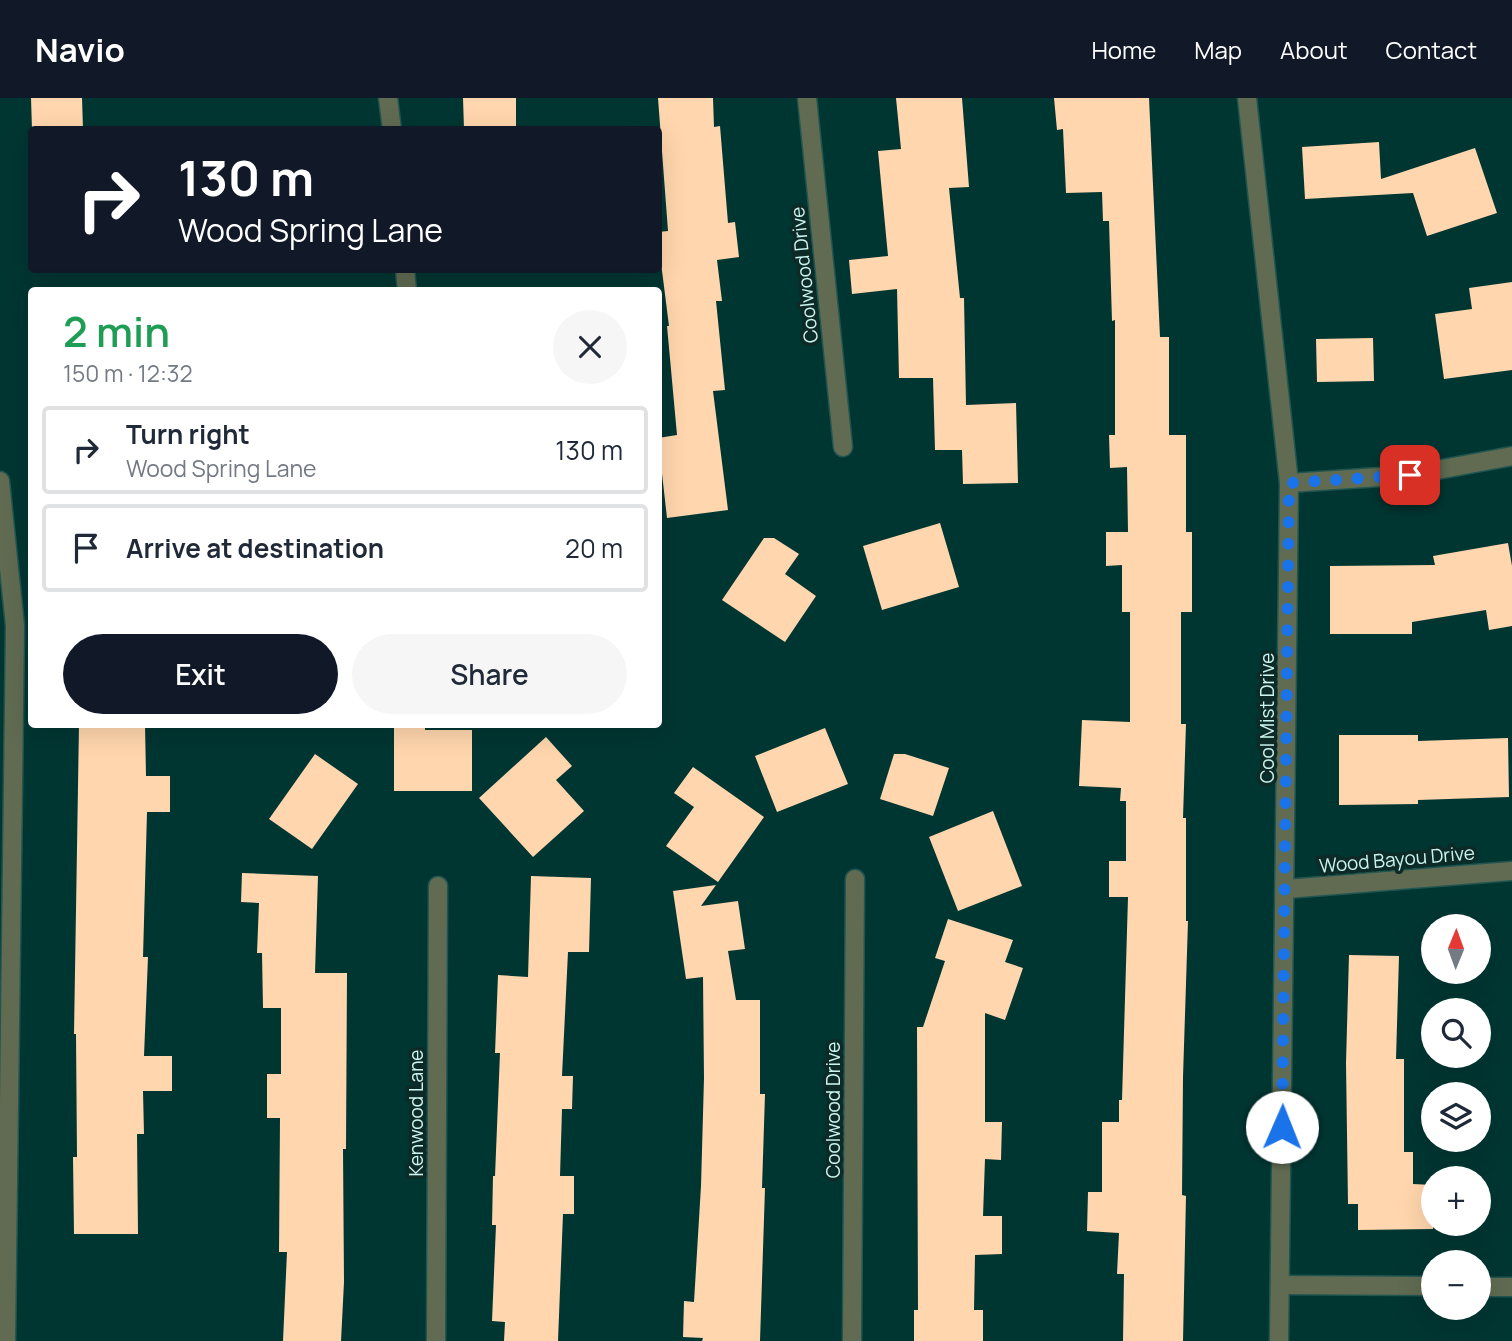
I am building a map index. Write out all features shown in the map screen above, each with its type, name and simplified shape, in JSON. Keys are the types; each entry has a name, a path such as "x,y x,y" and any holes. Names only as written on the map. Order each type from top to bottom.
{"street":[{"path":"388,98 391,126"},
{"name":"Coolwood Drive","path":"807,98 843,447"},
{"name":"Cool Mist Drive","path":"1247,98 1289,483 1279,1341"},
{"path":"1289,483 1410,475 1512,456"},
{"path":"0,481 15,626 6,1341"},
{"name":"Wood Bayou Drive","path":"1286,889 1512,871"},
{"name":"Coolwood Drive","path":"852,1341 855,879"},
{"name":"Kenwood Lane","path":"436,1341 438,886"},
{"path":"1280,1285 1421,1286"},
{"path":"1491,1287 1512,1287"}],"building":[{"path":"31,98 82,98 83,126 32,126"},
{"path":"463,98 516,98 516,126 464,126"},
{"path":"658,98 713,98 714,127 720,126 728,223 735,222 739,257 717,260 722,301 716,301 725,390 713,391 728,510 667,518 662,474 662,437 677,435 662,271 662,232 668,231"},
{"path":"896,98 962,98 969,187 949,188 960,298 964,298 966,405 1016,403 1018,483 963,484 962,450 935,450 933,378 899,378 897,289 852,294 849,260 888,256 878,151 901,149"},
{"path":"1054,98 1149,98 1160,337 1169,337 1169,435 1186,435 1186,532 1192,532 1192,612 1181,612 1181,724 1186,724 1183,818 1186,818 1188,921 1183,1077 1182,1195 1186,1196 1183,1341 1123,1341 1124,1274 1117,1274 1119,1233 1087,1231 1088,1192 1102,1192 1102,1122 1119,1122 1119,1100 1122,1100 1128,897 1109,897 1109,861 1126,861 1126,801 1120,801 1121,788 1079,786 1082,720 1130,722 1130,612 1122,612 1122,565 1106,566 1106,532 1128,532 1127,467 1110,468 1109,435 1115,435 1115,320 1112,321 1109,221 1103,221 1102,192 1066,193 1063,129 1057,130"},
{"path":"1379,142 1381,179 1475,148 1497,213 1427,236 1413,193 1305,199 1302,147"},
{"path":"1512,282 1512,370 1444,379 1435,314 1472,309 1469,288"},
{"path":"1373,338 1374,381 1317,382 1316,339"},
{"path":"940,523 959,587 882,610 863,546"},
{"path":"764,538 774,538 799,554 785,574 816,596 785,642 722,600"},
{"path":"1508,543 1512,566 1512,626 1489,630 1486,610 1412,622 1412,634 1330,634 1330,566 1435,565 1433,556"},
{"path":"79,728 145,728 146,776 170,776 170,812 147,812 143,957 148,957 144,1056 172,1056 172,1091 143,1091 144,1134 137,1134 138,1234 74,1234 73,1157 77,1157 74,1034"},
{"path":"394,728 472,730 472,791 394,791"},
{"path":"825,728 848,784 777,812 755,756"},
{"path":"1339,735 1418,735 1418,741 1508,738 1509,797 1418,800 1418,804 1339,805"},
{"path":"546,737 572,766 556,780 584,811 533,857 479,798"},
{"path":"315,754 358,784 312,849 269,819"},
{"path":"894,754 905,754 949,768 933,816 880,799"},
{"path":"693,767 764,817 718,882 666,846 694,807 674,793"},
{"path":"993,811 1022,886 958,911 929,837"},
{"path":"242,873 318,876 315,973 347,973 341,1341 283,1341 287,1252 279,1252 280,1118 267,1118 267,1074 281,1074 281,1008 263,1008 262,953 257,953 259,903 241,902"},
{"path":"531,876 591,878 589,952 568,952 562,1076 573,1076 572,1109 562,1109 560,1176 574,1176 574,1214 563,1214 558,1341 504,1341 505,1322 492,1321 496,1225 492,1225 493,1176 500,1053 495,1053 498,975 528,977"},
{"path":"716,885 701,906 738,901 745,949 728,951 736,1000 760,1000 760,1094 765,1094 762,1188 765,1188 760,1341 702,1341 703,1338 683,1337 684,1301 694,1302 701,1186 703,977 686,979 673,891"},
{"path":"948,919 1013,940 1005,962 1023,968 1005,1020 985,1013 985,1122 1002,1122 1001,1160 985,1159 983,1216 1002,1216 1002,1254 975,1255 974,1310 983,1310 983,1341 914,1341 914,1310 918,1310 917,1027 923,1027 945,961 935,958"},
{"path":"1349,955 1399,956 1396,1059 1404,1059 1404,1152 1413,1152 1413,1184 1421,1184 1421,1229 1358,1230 1358,1204 1348,1204 1346,1063"}],"route":[{"path":"1282,1127 1289,483 1410,475"}]}
